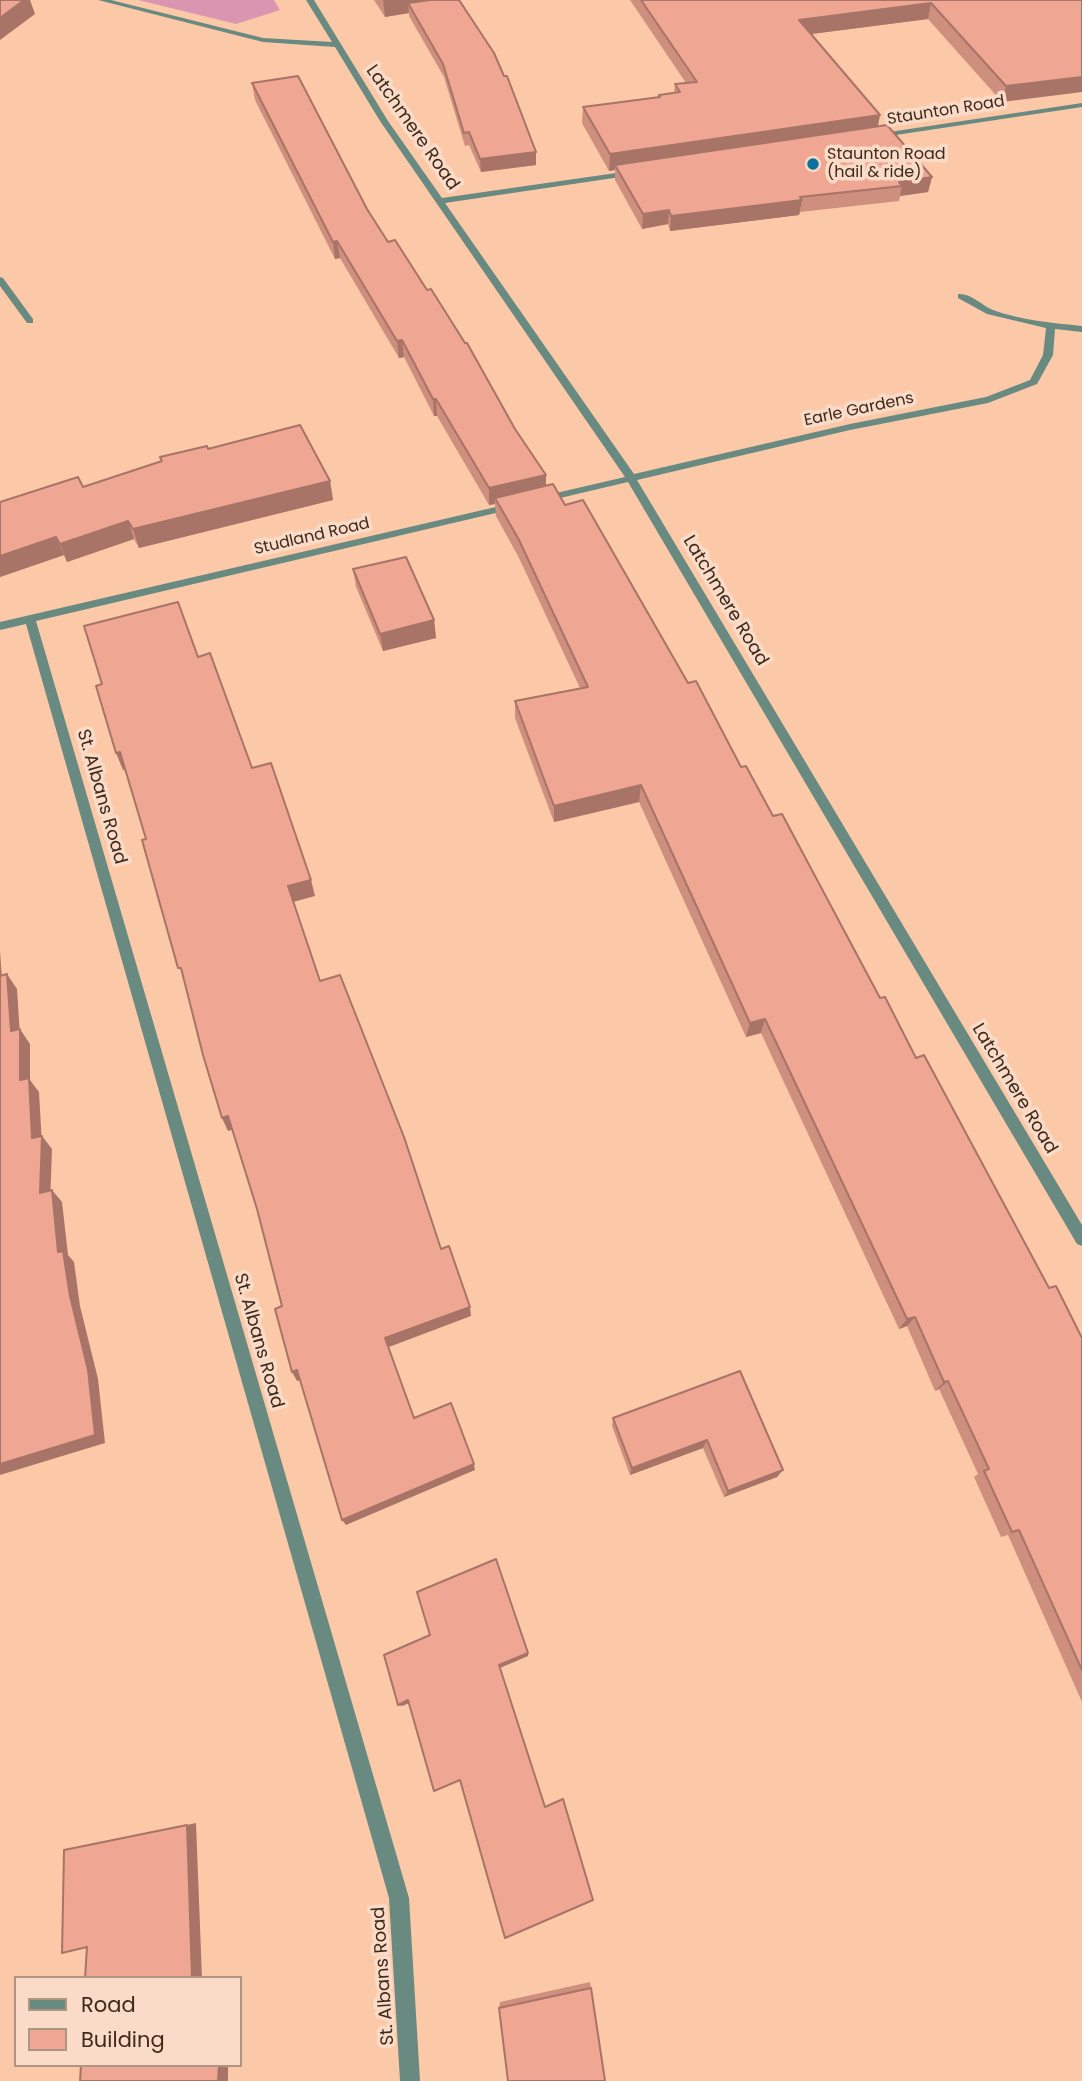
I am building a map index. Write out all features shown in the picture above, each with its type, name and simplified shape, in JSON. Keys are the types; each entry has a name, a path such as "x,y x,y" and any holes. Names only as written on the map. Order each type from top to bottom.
{"street":[{"path":"102,0 263,40 337,45"},
{"name":"Latchmere Road","path":"310,0 384,121 631,478 1082,1239"},
{"name":"Staunton Road","path":"868,137 1082,105"},
{"path":"441,201 649,170"},
{"path":"0,280 30,321"},
{"path":"961,296 990,312 1051,326 1082,329"},
{"name":"Earle Gardens","path":"631,478 850,427 988,400 1034,382 1048,355 1051,326"},
{"path":"531,501 631,478"},
{"name":"Studland Road","path":"0,626 519,504"},
{"name":"St. Albans Road","path":"30,619 399,1898 410,2081"}],"shaded area":[{"path":"138,0 274,0 280,10 236,24"}],"building":[{"path":"0,0 24,0 0,18"},
{"path":"459,0 494,53 504,76 507,76 536,152 480,159 469,132 464,133 443,64 408,3"},
{"path":"641,0 1082,0 1082,77 1006,86 931,3 799,20 880,115 610,154 583,107 660,97 659,95 680,92 675,84 697,82"},
{"path":"298,76 367,209 388,242 395,240 427,290 431,289 467,343 515,429 546,475 489,488 436,399 433,399 402,340 397,341 337,241 333,242 252,83"},
{"path":"887,125 932,177 899,182 902,186 800,197 802,200 671,216 669,210 643,214 615,165"},
{"path":"300,425 330,481 133,529 128,521 60,544 56,537 0,556 0,502 78,477 83,487 162,461 160,457 207,446 208,449"},
{"path":"553,484 565,505 583,500 688,683 696,681 741,767 746,766 773,816 782,814 880,998 885,997 916,1058 924,1055 1049,1288 1056,1286 1082,1338 1082,1670 1019,1530 1012,1532 984,1471 989,1469 948,1381 944,1382 915,1317 907,1319 765,1019 750,1023 641,785 554,806 515,701 588,687 519,540 495,498"},
{"path":"406,557 434,620 380,634 353,569"},
{"path":"178,602 198,657 210,653 252,768 271,763 311,880 288,886 320,981 340,975 404,1137 441,1249 449,1246 470,1307 385,1338 414,1418 451,1403 474,1464 342,1520 297,1370 292,1372 275,1309 282,1306 257,1209 228,1116 222,1118 203,1055 181,968 178,968 142,840 146,839 120,752 116,753 96,686 102,684 84,626"},
{"path":"7,974 11,1031 20,1029 20,1080 29,1078 32,1138 42,1136 40,1193 52,1190 58,1252 63,1251 70,1296 88,1370 95,1435 0,1464 0,976"},
{"path":"740,1371 783,1470 728,1491 707,1440 632,1468 613,1418"},
{"path":"496,1559 528,1653 499,1665 545,1807 563,1799 593,1900 505,1938 460,1780 434,1791 408,1700 398,1705 384,1655 430,1635 417,1592"},
{"path":"187,1825 192,1976 85,1976 87,1947 62,1953 64,1850"},
{"path":"591,1988 605,2081 508,2081 499,2008"},
{"path":"81,2067 219,2067 218,2081 80,2081"}],"place":[{"name":"Staunton Road (hail & ride)","path":"813,164"}]}
